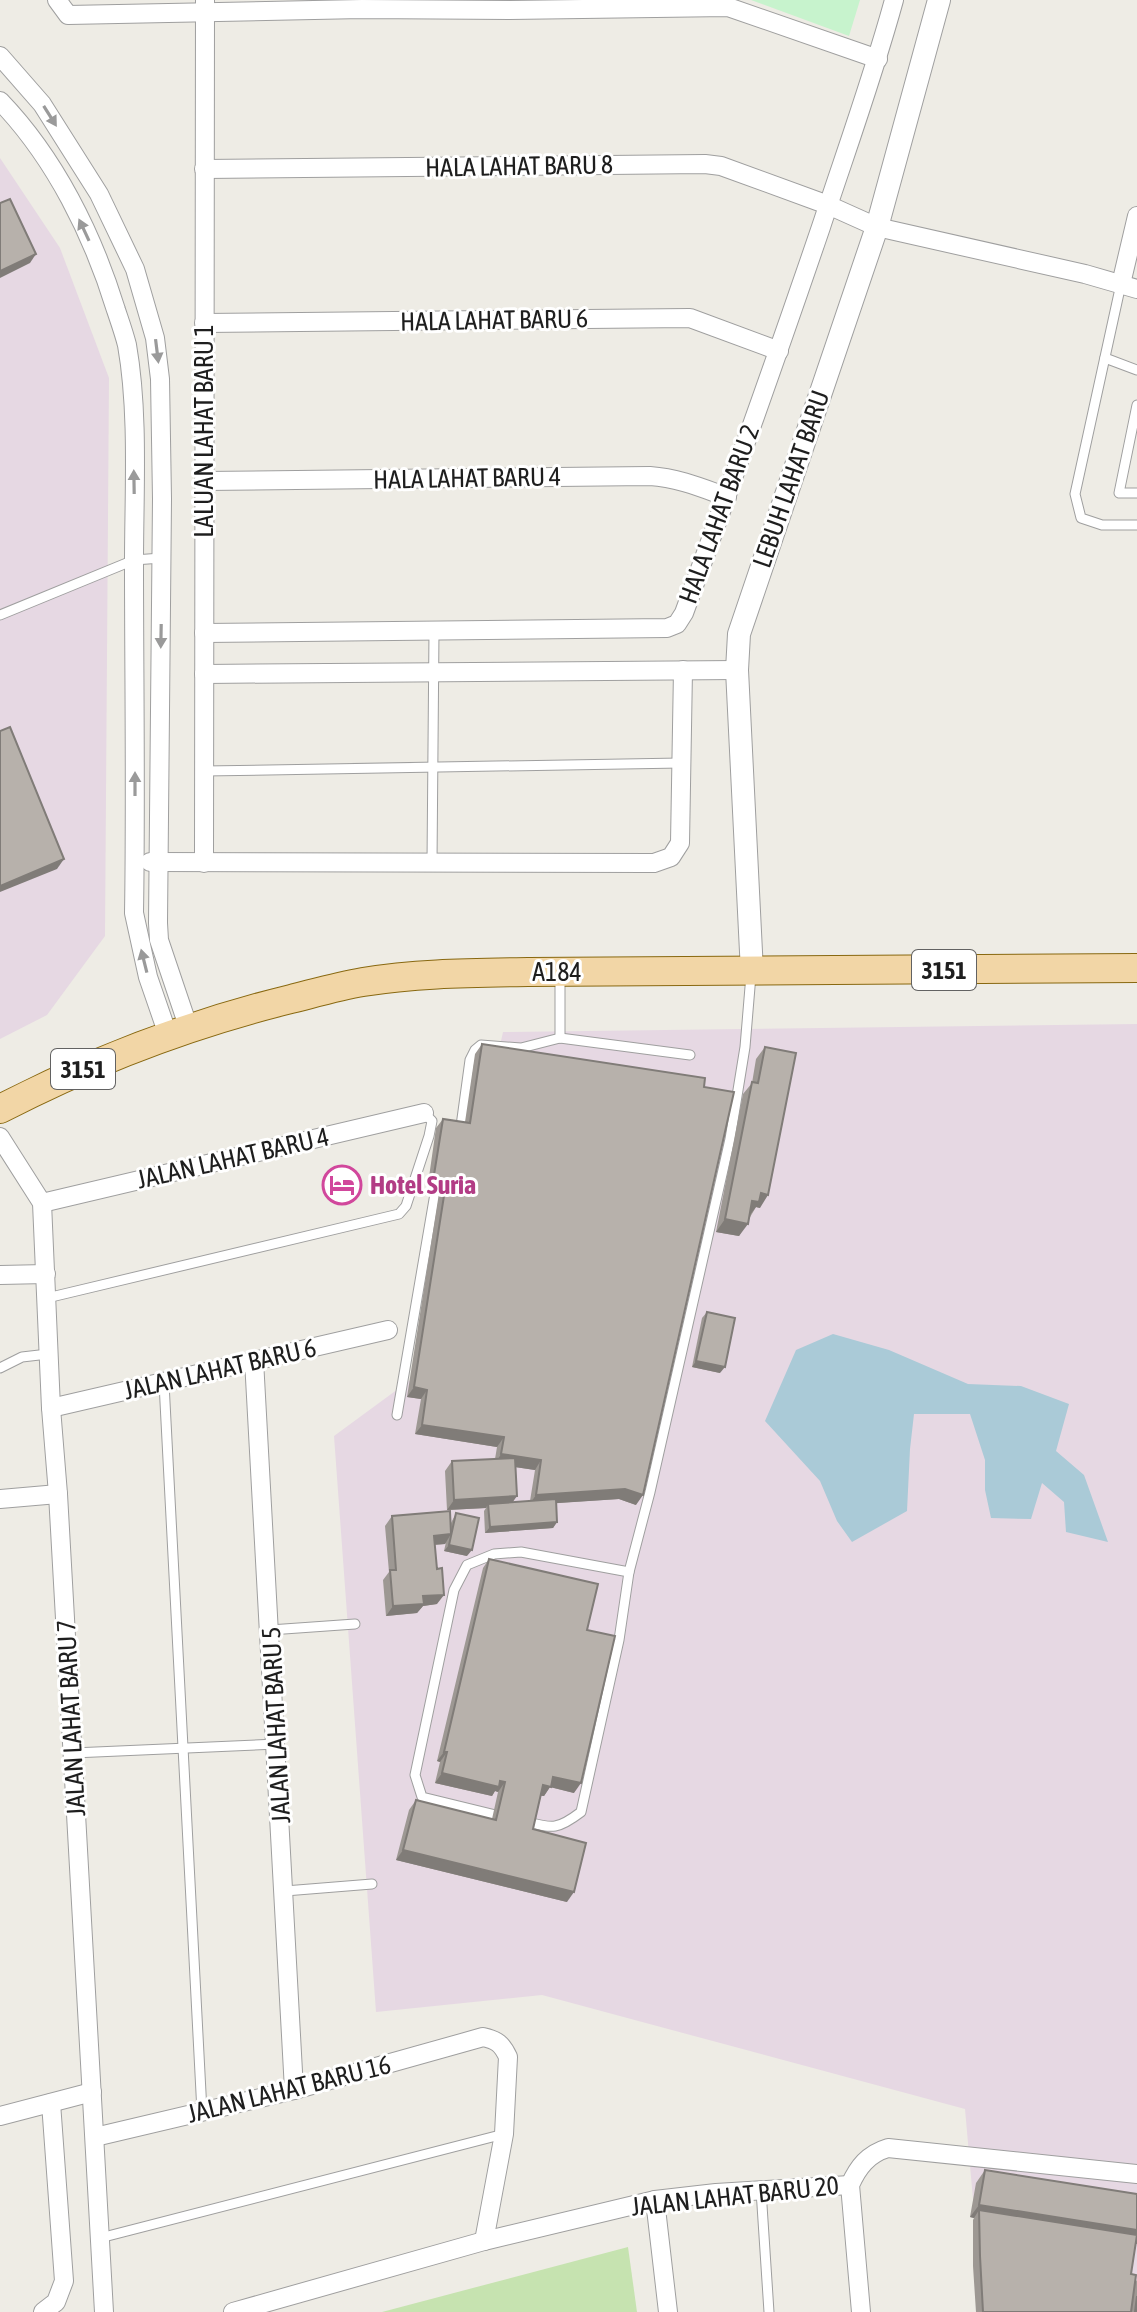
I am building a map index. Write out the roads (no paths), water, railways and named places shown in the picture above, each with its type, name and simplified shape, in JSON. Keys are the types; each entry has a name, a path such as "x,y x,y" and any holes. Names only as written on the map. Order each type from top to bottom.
{"main road":[{"name":"A184","path":"0,1109 112,1056 178,1032 244,1010 362,982 460,974 1137,968"}],"street":[{"path":"57,0 68,15 132,7 362,4 728,7 878,59"},
{"name":"HALA LAHAT BARU 2","path":"204,633 667,628 677,624 684,613 779,351 878,59 894,0"},
{"name":"LEBUH LAHAT BARU","path":"752,972 737,670 739,634 877,227 939,0"},
{"name":"LALUAN LAHAT BARU 1","path":"204,6 204,863"},
{"path":"0,56 42,104 99,194 135,269 155,338 160,379 162,558 159,940 178,1032"},
{"path":"0,101 16,117 71,200 105,276 126,344 133,430 134,913 148,977 178,1032"},
{"name":"HALA LAHAT BARU 8","path":"204,169 721,166 828,205 877,227 1085,274 1129,287"},
{"path":"1129,287 1137,216"},
{"name":"HALA LAHAT BARU 6","path":"204,323 690,318 779,351"},
{"name":"HALA LAHAT BARU 4","path":"204,481 650,476 683,481 727,497"},
{"path":"135,862 654,863 671,857 680,843 683,670"},
{"path":"204,674 737,670"},
{"name":"JALAN LAHAT BARU 4","path":"42,1203 424,1113"},
{"name":"JALAN LAHAT BARU 7","path":"0,1137 42,1203 51,1408 104,2312"},
{"path":"0,1275 46,1274"},
{"name":"JALAN LAHAT BARU 6","path":"51,1408 388,1330"},
{"name":"JALAN LAHAT BARU 5","path":"254,1360 294,2090"},
{"path":"0,1499 58,1494"},
{"name":"JALAN LAHAT BARU 16","path":"95,2137 294,2090 483,2037 503,2046 508,2057 504,2134"},
{"path":"0,2116 92,2092"},
{"path":"43,2312 56,2302 64,2281 51,2103"},
{"path":"484,2241 504,2134"},
{"name":"JALAN LAHAT BARU 20","path":"233,2312 484,2241 655,2200 850,2185 856,2171 874,2152 888,2148 1137,2174"},
{"path":"850,2185 861,2312"},
{"path":"655,2200 668,2312"}],"lane":[{"path":"1129,287 1105,358 1075,494 1081,518 1102,525 1137,525"},
{"path":"1105,358 1137,370"},
{"path":"1137,405 1119,493 1137,493"},
{"path":"0,615 134,560 162,558"},
{"path":"432,863 434,631"},
{"path":"204,771 681,763"},
{"path":"629,1572 521,1552 494,1554 467,1565 454,1590 418,1756 415,1775 422,1797 547,1827 564,1825 581,1812 619,1640 629,1572 730,1139 745,1047 752,972"},
{"path":"560,973 560,1038"},
{"path":"452,1146 460,1133 470,1060 481,1045 521,1048 560,1038 690,1055"},
{"path":"47,1298 399,1214 406,1206 429,1136 432,1121 424,1113"},
{"path":"397,1415 433,1196 440,1171"},
{"path":"0,1368 22,1357 48,1354"},
{"path":"164,1383 202,2112"},
{"path":"270,1630 355,1624"},
{"path":"73,1753 277,1744"},
{"path":"285,1891 372,1884"},
{"path":"100,2238 504,2134"},
{"path":"761,2190 769,2312"}],"water":[{"path":"833,1334 889,1350 968,1384 1021,1386 1069,1404 1056,1451 1084,1475 1108,1542 1066,1532 1064,1502 1042,1483 1031,1519 991,1518 985,1490 985,1460 970,1414 914,1414 907,1511 852,1542 837,1521 820,1481 765,1421 796,1350"}],"place":[{"name":"Hotel Suria","path":"342,1185"}]}
